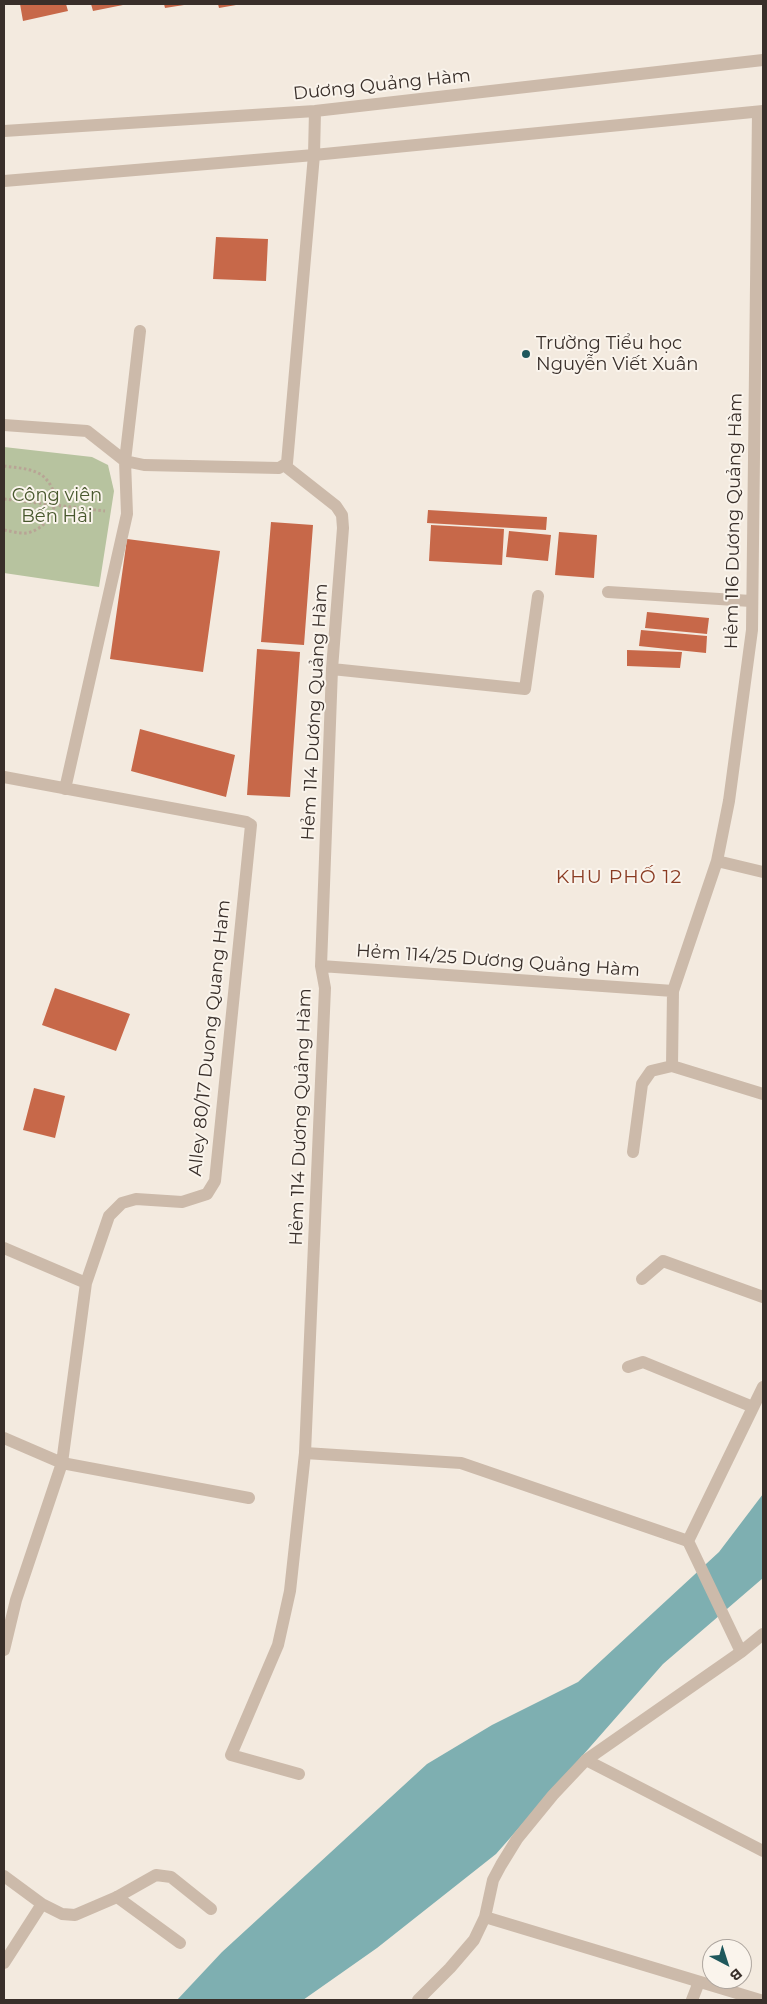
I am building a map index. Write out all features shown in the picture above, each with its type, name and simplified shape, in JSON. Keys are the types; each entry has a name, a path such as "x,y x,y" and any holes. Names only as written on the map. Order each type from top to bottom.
{"street":[{"name":"Dương Quảng Hàm","path":"4,131 315,111 763,60"},
{"path":"4,425 87,431 125,461 144,465 279,468 284,465 288,460 314,155 315,111"},
{"path":"4,180 314,155 761,112"},
{"name":"Hẻm 116 Dương Quảng Hàm","path":"672,1066 673,991 717,861 729,801 751,640 761,112"},
{"path":"65,790 127,514 125,461 140,331"},
{"name":"Hẻm 114 Dương Quảng Hàm","path":"284,465 336,506 342,515 343,528 332,669 321,966 325,988 305,1453 290,1591 278,1645 231,1755 299,1774"},
{"path":"608,592 751,601"},
{"path":"332,669 525,689 538,596"},
{"name":"Alley 80/17 Duong Quang Ham","path":"4,777 65,790 246,822 251,825 215,1181 207,1194 182,1202 136,1199 122,1203 109,1216 86,1283 62,1463 16,1600 4,1650"},
{"path":"717,861 763,872"},
{"name":"Hẻm 114/25 Dương Quảng Hàm","path":"321,966 673,991"},
{"path":"633,1152 642,1084 650,1071 672,1066 763,1094"},
{"path":"4,1248 86,1283"},
{"path":"642,1280 663,1261 763,1298"},
{"path":"628,1367 643,1362 753,1407"},
{"path":"688,1541 763,1387"},
{"path":"4,1438 62,1463 249,1498"},
{"path":"305,1453 460,1463 688,1541 741,1652"},
{"path":"418,2000 450,1968 474,1940 486,1918 493,1880 517,1839 586,1760 741,1652 763,1634"},
{"path":"586,1760 763,1851"},
{"path":"4,1876 42,1904 62,1914 75,1915 116,1897 156,1875 171,1877 211,1909"},
{"path":"116,1897 180,1943"},
{"path":"4,1963 42,1904"},
{"path":"486,1918 760,2000"},
{"path":"692,2000 699,1982"}],"path":[{"path":"4,466 30,470 44,477 54,492 55,505 50,519 40,528 25,533 4,530"},
{"path":"4,499 127,514"}],"green space":[{"name":"Công viên Bến Hải","path":"4,447 92,457 108,465 114,491 99,587 4,573"}],"water":[{"path":"763,1494 763,1578 663,1664 496,1854 377,1948 303,2000 177,2000 222,1952 427,1764 492,1725 578,1682 719,1552"}],"building":[{"path":"20,4 66,4 68,11 23,21"},
{"path":"91,4 123,4 123,5 93,11"},
{"path":"164,4 184,4 184,5 165,8"},
{"path":"218,4 236,4 236,5 219,8"},
{"path":"216,237 268,239 266,281 213,279"},
{"path":"428,510 547,517 546,530 427,523"},
{"path":"271,522 313,525 304,645 261,642"},
{"path":"431,525 504,529 502,565 429,561"},
{"path":"509,531 551,535 548,561 506,557"},
{"path":"559,532 597,535 594,578 555,575"},
{"path":"127,539 220,551 203,672 110,659"},
{"path":"647,612 709,618 707,634 645,628"},
{"path":"641,630 707,636 706,653 639,646"},
{"path":"257,649 300,652 290,797 247,795"},
{"path":"627,650 682,652 680,668 627,666"},
{"path":"140,729 235,755 226,797 131,771"},
{"path":"55,988 130,1014 116,1051 42,1025"},
{"path":"34,1088 65,1096 55,1138 23,1130"}],"place":[{"name":"Trường Tiểu học Nguyễn Viết Xuân","path":"526,354"}],"district":[{"name":"KHU PHỐ 12","path":"619,877"}]}
